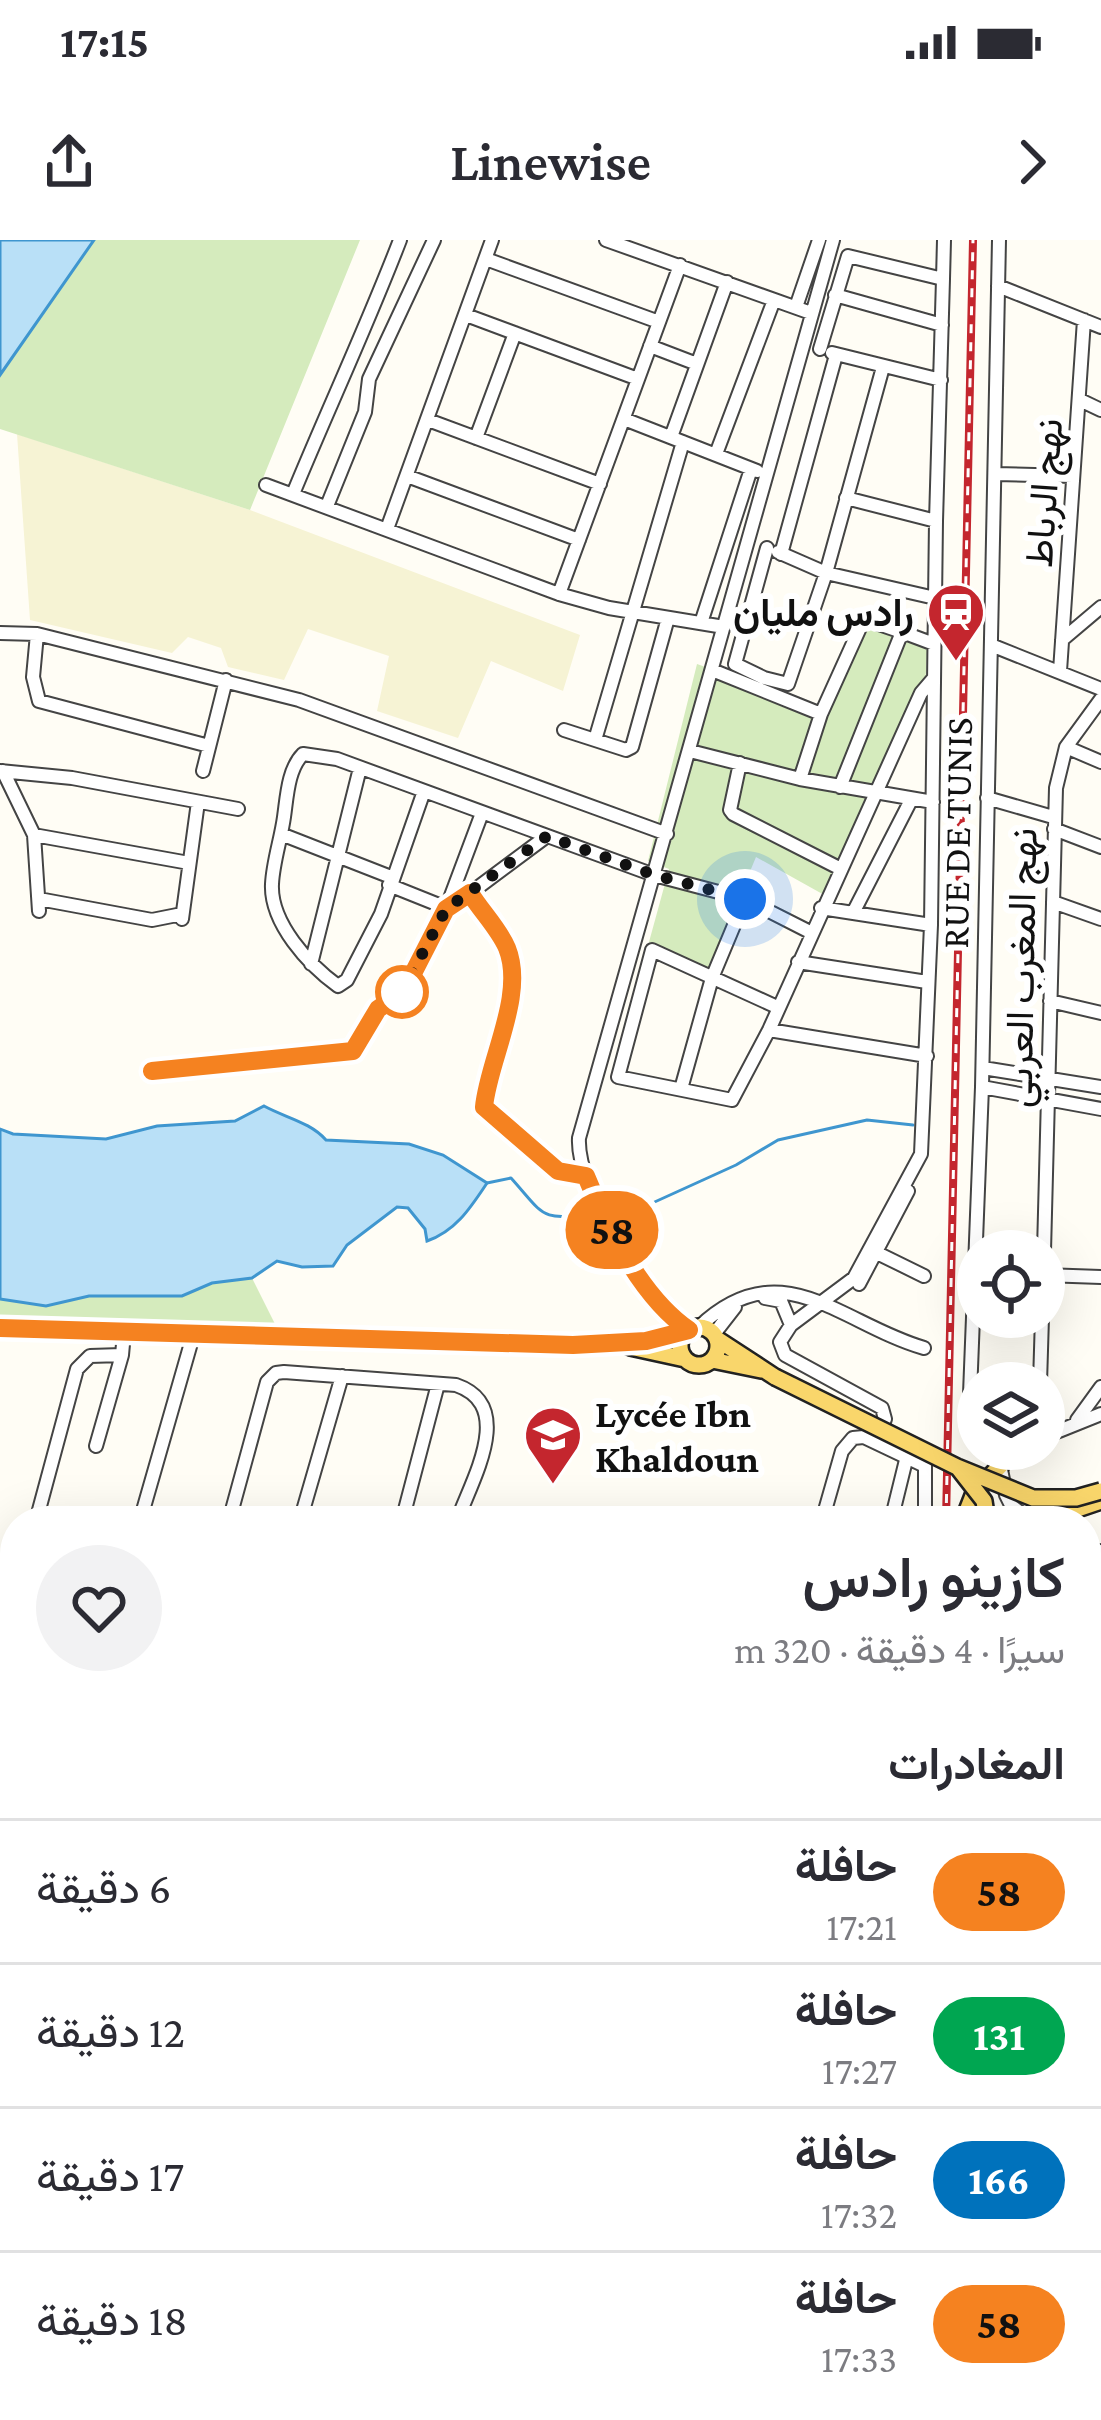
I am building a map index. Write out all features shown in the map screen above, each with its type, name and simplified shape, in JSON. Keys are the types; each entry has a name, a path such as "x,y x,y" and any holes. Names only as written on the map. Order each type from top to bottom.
{"main road":[{"path":"0,1328 615,1345 701,1332 770,1374 957,1467"},
{"path":"685,1359 680,1346 701,1332"},
{"path":"701,1332 712,1360"},
{"path":"615,1345 699,1365 712,1360 770,1374"},
{"path":"960,1470 978,1491 982,1506"},
{"path":"964,1470 1033,1498 1076,1498 1101,1490"},
{"path":"969,1506 990,1470"}],"street":[{"path":"293,494 400,240"},
{"path":"327,506 361,424 366,391 434,240"},
{"path":"387,529 492,240"},
{"path":"609,240 811,313"},
{"path":"796,307 828,240"},
{"path":"701,1332 673,1319 606,1220 578,1152 579,1138 749,541 828,240"},
{"path":"876,1441 884,1410 785,1355 780,1342 790,1325 856,1287 907,1196 921,1154 931,925 944,240"},
{"name":"RUE DE TUNIS","path":"977,1230 999,240"},
{"path":"820,349 844,262 851,255 943,278"},
{"path":"486,259 659,322"},
{"path":"559,594 680,266"},
{"path":"595,740 697,364 727,282"},
{"path":"998,286 1101,327"},
{"path":"835,295 943,325"},
{"path":"716,454 774,300"},
{"path":"375,304 399,314"},
{"path":"466,315 638,380"},
{"name":"نهج الرباط","path":"1060,671 1084,320"},
{"path":"476,438 515,333"},
{"path":"802,344 941,380"},
{"path":"650,346 697,364"},
{"path":"781,554 836,355"},
{"path":"767,548 735,664 788,684 826,573 883,368"},
{"path":"339,382 366,391"},
{"path":"1080,400 1101,410"},
{"path":"624,419 766,474"},
{"path":"428,420 600,484"},
{"path":"701,623 751,469"},
{"path":"995,474 1072,476"},
{"path":"407,476 579,540"},
{"path":"266,485 559,594 724,628"},
{"path":"846,498 936,521"},
{"path":"749,541 826,573 935,598"},
{"path":"1062,640 1101,607"},
{"path":"564,730 626,750 632,747 668,618"},
{"path":"800,779 821,714 863,619 934,644"},
{"path":"840,787 902,632"},
{"path":"0,634 37,634 299,700 667,834"},
{"path":"37,634 32,676 39,701 209,746"},
{"path":"991,645 1101,689"},
{"path":"712,670 821,714"},
{"path":"777,1007 651,950 618,1076 729,1102 769,1030 921,693 933,679"},
{"path":"203,771 226,680"},
{"name":"نهج المغرب العربي","path":"1044,1230 1054,824 1061,758 1101,699"},
{"path":"1066,747 1101,762"},
{"path":"689,751 800,779 933,802"},
{"path":"424,791 381,914 344,984 338,986 297,946 274,901 272,884 298,757 320,756 360,768 424,791 482,813 654,875 745,899 812,933"},
{"path":"740,763 733,814 841,869"},
{"path":"311,964 360,768"},
{"path":"2,771 72,778 238,809"},
{"path":"2,771 34,835 39,905 152,920 182,917 198,802"},
{"path":"988,798 1101,847"},
{"path":"853,914 911,800"},
{"path":"152,1071 353,1051 378,1009 404,991 446,909 482,813"},
{"path":"281,834 446,909"},
{"path":"34,835 189,863"},
{"path":"446,909 547,836"},
{"path":"470,893 507,946 511,963 499,1053 484,1107 558,1171 586,1176"},
{"path":"681,1089 712,978 745,899"},
{"path":"1053,902 1101,919"},
{"path":"821,908 931,925"},
{"path":"798,962 927,982"},
{"path":"1050,1001 1101,1013"},
{"path":"769,1030 927,1056"},
{"path":"982,1068 1101,1087"},
{"path":"982,1087 1101,1108"},
{"path":"874,1251 924,1276"},
{"path":"1065,1276 1101,1277"},
{"path":"701,1332 740,1297 790,1292 924,1348"},
{"path":"701,1332 757,1298 781,1301 790,1325"},
{"path":"96,1446 124,1333"},
{"path":"144,1506 193,1336"},
{"path":"40,1506 77,1369 90,1356 122,1355"},
{"path":"235,1506 269,1379 280,1372 456,1385 474,1394 489,1424 462,1506"},
{"path":"304,1506 342,1376"},
{"path":"406,1506 438,1384"},
{"path":"1075,1423 1101,1387"},
{"path":"1065,1428 1101,1414"},
{"path":"828,1506 847,1443 864,1437 927,1470 926,1506"},
{"path":"895,1506 908,1456"},
{"path":"1002,1470 1011,1506"}],"shaded area":[{"path":"17,434 250,510 580,635 563,691 491,661 458,738 377,711 389,656 308,629 284,680 228,667 221,648 188,637 172,653 30,620"}],"green space":[{"path":"91,240 360,240 250,510 0,429 0,374"},
{"path":"857,614 928,633 925,690 826,896 756,857 709,970 649,942 669,869 648,861 697,664 822,708"},
{"path":"252,1278 283,1340 0,1325 0,1299 46,1306 89,1296 182,1296 212,1283"}],"water":[{"path":"0,240 94,240 0,375"},
{"path":"264,1106 305,1124 326,1140 409,1144 443,1155 487,1183 462,1217 437,1237 427,1241 425,1229 408,1208 397,1207 347,1245 333,1266 302,1267 277,1261 252,1278 212,1283 182,1296 89,1296 46,1306 0,1299 0,1129 13,1134 106,1139 157,1126 235,1121"}],"waterway":[{"path":"603,1212 648,1205 778,1140 867,1120 913,1125"},
{"path":"487,1183 511,1178 538,1208 553,1216 594,1213"}],"railway":[{"path":"946,1506 973,240"}],"bus line":[{"name":"58","path":"0,1328 573,1345 646,1341 689,1330 673,1319 623,1249 586,1176 558,1171 484,1107 499,1053 511,963 507,946 470,893 446,909 404,991 378,1009 353,1051 152,1071"}],"place":[{"name":"رادس مليان","path":"956,663"},
{"name":"Lycée Ibn Khaldoun","path":"553,1486"}],"route":[{"path":"402,992 446,909 547,836 654,875 745,899"}]}
